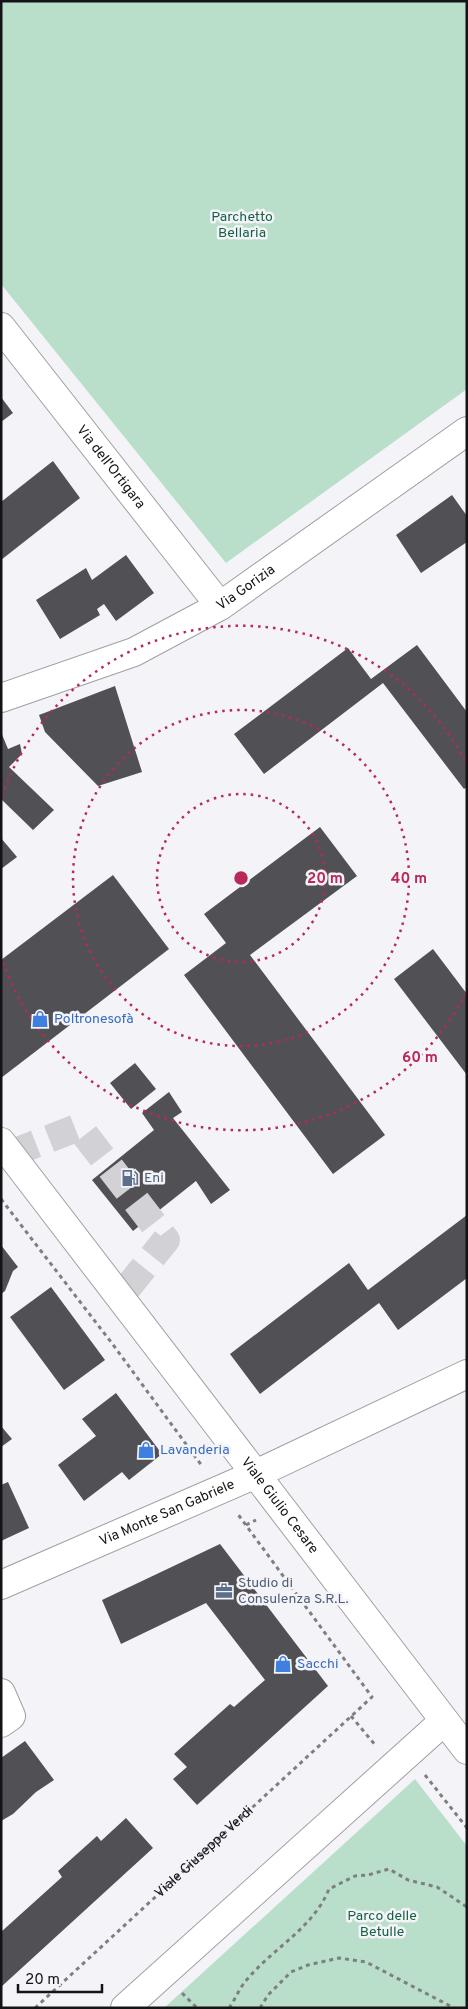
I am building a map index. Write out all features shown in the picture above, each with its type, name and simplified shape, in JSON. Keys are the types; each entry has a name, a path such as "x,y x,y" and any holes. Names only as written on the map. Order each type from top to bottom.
{"street":[{"name":"Via dell'Ortigara","path":"1,327 220,606"},
{"name":"Via Gorizia","path":"1,698 134,652 220,606 467,431"},
{"name":"Viale Giulio Cesare","path":"1,1142 467,1750"},
{"name":"Via Monte San Gabriele","path":"1,1585 256,1474 467,1374"},
{"path":"1,1693 11,1716 1,1722"},
{"path":"125,2008 444,1721"}],"path":[{"path":"1,1199 114,1346 203,1467"},
{"name":"Viale Giuseppe Verdi","path":"35,2008 372,1697 246,1525 259,1519"},
{"path":"351,1716 372,1741"},
{"path":"418,1776 425,1775 467,1828"},
{"path":"229,2008 244,1982 313,1917 324,1902 329,1888 355,1876 368,1875 389,1869 408,1880 436,1887 467,1907"},
{"path":"260,2008 268,1995 291,1972 308,1965 339,1958 366,1962 454,2008"},
{"path":"181,1992 197,2008"}],"green space":[{"name":"Parchetto Bellaria","path":"1,1 467,1 467,389 226,563 1,284"},
{"name":"Parco delle Betulle","path":"415,1779 467,1846 467,2008 164,2008"}],"building":[{"path":"1,397 13,413 1,422"},
{"path":"53,461 80,498 1,560 1,502"},
{"path":"452,495 467,516 467,542 421,573 396,535"},
{"path":"126,555 154,593 116,621 104,604 97,609 100,615 60,639 36,600 86,568 92,580"},
{"path":"417,645 467,712 467,787 464,789 383,683 264,774 234,734 348,648 371,679"},
{"path":"115,686 142,772 98,786 45,732 39,715"},
{"path":"1,732 8,749 20,744 22,754 9,767 54,810 33,830 1,799"},
{"path":"320,827 357,876 250,955 385,1135 333,1174 184,975 226,943 204,914"},
{"path":"1,838 17,857 1,869"},
{"name":"Poltronesofà","path":"113,875 169,949 1,1078 1,960"},
{"path":"433,949 467,994 467,1075 394,979"},
{"path":"135,1063 156,1089 131,1109 110,1083"},
{"path":"169,1092 182,1112 173,1118 230,1190 211,1204 196,1181 133,1231 92,1180 154,1130 142,1113"},
{"path":"467,1215 467,1278 398,1330 379,1303 260,1394 230,1354 349,1263 368,1290"},
{"path":"1,1245 18,1267 13,1271 5,1291 1,1294"},
{"path":"51,1287 105,1360 64,1390 10,1317"},
{"path":"116,1393 162,1454 129,1480 122,1472 84,1501 58,1465 96,1436 82,1419"},
{"path":"1,1426 12,1439 1,1447"},
{"path":"8,1482 29,1528 1,1541 1,1485"},
{"path":"220,1544 328,1686 197,1805 173,1779 187,1767 174,1754 230,1704 234,1707 265,1680 206,1603 121,1644 102,1600"},
{"path":"25,1741 54,1780 36,1792 13,1814 1,1821 1,1758"},
{"path":"126,1818 153,1848 1,1987 1,1932 62,1877 58,1871 97,1836 101,1841"}],"tunnel":[{"path":"10,1154 79,1127 166,1240 120,1297"}],"place":[{"name":"Poltronesofà","path":"40,1019"},
{"name":"Eni","path":"130,1178"},
{"name":"Lavanderia","path":"146,1450"},
{"name":"Studio di Consulenza S.R.L.","path":"224,1591"},
{"name":"Sacchi","path":"283,1664"}]}
